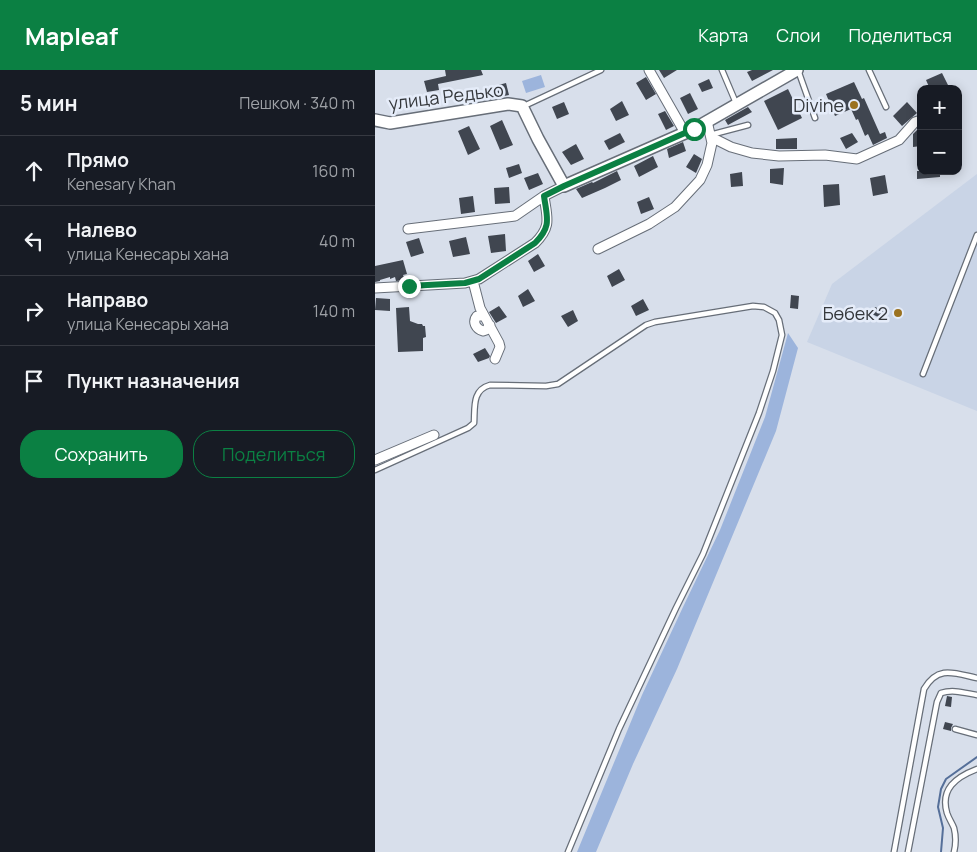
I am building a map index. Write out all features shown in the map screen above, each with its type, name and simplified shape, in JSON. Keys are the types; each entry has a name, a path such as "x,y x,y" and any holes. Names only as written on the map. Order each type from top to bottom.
{"street":[{"path":"649,70 685,133"},
{"path":"408,228 515,216 544,196 685,133 798,70"},
{"name":"улица Редько","path":"375,120 390,124 508,104 522,106"},
{"path":"522,106 538,140 564,186"},
{"path":"598,249 649,224 675,207 700,180 707,165 712,143 707,121"},
{"path":"710,136 731,147 753,153 779,156 825,155 857,159 899,140 917,121"},
{"path":"375,288 465,283 479,279 543,236 547,222 544,196"},
{"path":"473,281 483,316 477,316 475,323 483,331 490,325 500,347 495,359"},
{"path":"375,460 434,435"}],"lane":[{"path":"522,106 601,70"},
{"path":"722,70 737,104"},
{"path":"798,70 815,118"},
{"path":"869,70 886,107"},
{"path":"710,136 748,125"},
{"path":"923,374 977,235"},
{"path":"375,470 468,428 474,423 477,394 483,387 490,385 546,386 558,384 646,325 753,306 763,307 775,313 779,320 781,335 773,371 759,413 703,554 619,729 568,852"},
{"path":"894,852 924,689 928,682 943,672 952,672 977,678"},
{"path":"908,852 935,711 941,694 947,691 977,696"},
{"path":"955,729 977,735"},
{"path":"954,852 956,842 954,828 947,814 946,793 960,777 977,769"}],"shaded area":[{"path":"541,75 545,87 526,93 522,81"},
{"name":"Бөбек 2","path":"977,174 977,411 807,342 832,284"},
{"path":"788,333 798,348 776,431 677,669 633,764 596,852 577,852 642,695 720,530 765,417"}],"building":[{"path":"445,70 481,70 483,75 438,84 439,90 427,92 424,81 446,76"},
{"path":"659,70 677,70 664,78"},
{"path":"752,70 773,70 752,81 747,72"},
{"path":"942,73 948,85 928,85 926,80"},
{"path":"646,77 656,94 646,100 636,83"},
{"path":"709,79 713,88 702,92 698,84"},
{"path":"854,82 862,99 864,98 880,134 885,132 887,138 873,145 868,134 865,136 858,119 856,120 851,109 835,116 826,94"},
{"path":"506,83 509,95 494,98 491,87"},
{"path":"788,89 802,118 778,130 764,101"},
{"path":"690,93 698,109 688,114 680,98"},
{"path":"622,101 629,115 616,121 610,109"},
{"path":"564,102 569,114 557,119 552,107"},
{"path":"907,102 917,113 902,126 893,116"},
{"path":"748,107 752,112 728,125 725,120"},
{"path":"665,111 674,126 666,130 658,114"},
{"path":"502,120 513,145 500,150 490,126"},
{"path":"469,126 480,149 468,155 458,131"},
{"path":"917,130 917,146 913,147 913,134"},
{"path":"620,133 625,142 609,150 604,141"},
{"path":"852,133 858,142 846,149 840,138"},
{"path":"797,138 797,149 776,149 776,139"},
{"path":"683,142 686,151 669,158 667,149"},
{"path":"576,144 584,159 571,165 562,152"},
{"path":"694,154 702,159 696,173 686,167"},
{"path":"653,156 658,167 639,177 634,166"},
{"path":"519,164 522,173 509,178 506,168"},
{"path":"784,168 783,185 770,183 770,169"},
{"path":"617,171 621,180 605,188 582,198 576,189 593,183"},
{"path":"742,172 743,186 731,187 730,174"},
{"path":"538,173 543,184 529,190 524,178"},
{"path":"885,175 888,193 873,196 870,178"},
{"path":"917,175 940,175 940,177 917,179"},
{"path":"839,184 840,205 824,207 823,185"},
{"path":"509,187 510,203 495,204 494,188"},
{"path":"473,196 475,212 461,214 459,198"},
{"path":"649,197 654,209 641,214 637,202"},
{"path":"505,234 506,251 491,253 488,236"},
{"path":"466,237 470,254 453,257 449,241"},
{"path":"419,238 424,253 411,257 406,242"},
{"path":"538,254 545,266 534,272 528,261"},
{"path":"403,260 407,274 403,275 405,280 396,281 395,277 390,279 390,277 375,282 375,266"},
{"path":"619,269 625,280 612,287 607,276"},
{"path":"528,289 535,301 523,307 518,296"},
{"path":"791,295 799,296 798,309 790,308"},
{"path":"376,298 390,299 390,311 375,310"},
{"path":"643,299 649,310 636,316 631,306"},
{"path":"499,306 507,317 496,323 489,312"},
{"path":"409,307 410,321 425,326 426,337 423,338 423,351 398,352 396,308"},
{"path":"875,307 887,312 884,320 872,314"},
{"path":"573,310 578,321 568,327 561,316"},
{"path":"485,348 490,356 489,358 478,362 473,354"},
{"path":"947,696 952,697 951,707 945,706"},
{"path":"945,722 953,724 951,731 943,729"}],"waterway":[{"path":"941,852 943,828 938,807 941,789 946,779 977,757"}],"place":[{"name":"Divine","path":"854,105"},
{"name":"Бөбек 2","path":"898,313"}],"route":[{"path":"409,286 465,283 479,279 543,236 547,222 544,196 694,129"}]}
